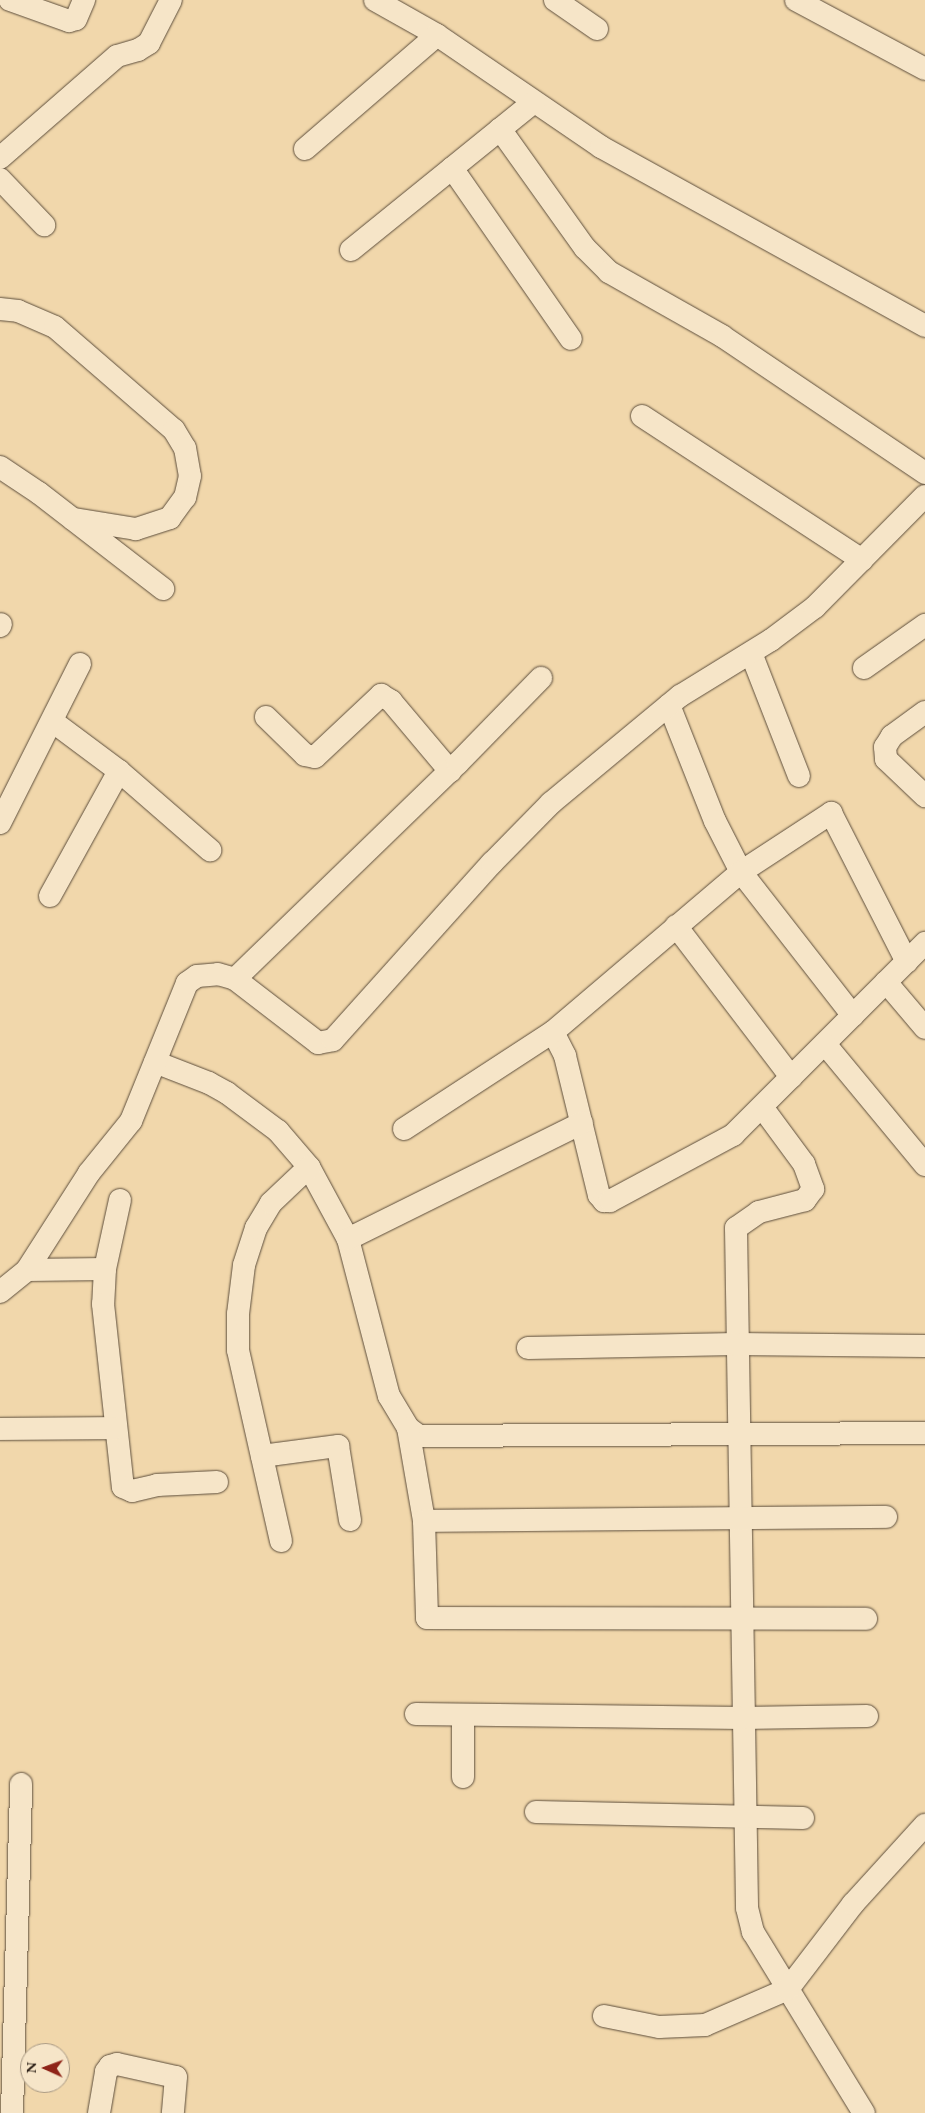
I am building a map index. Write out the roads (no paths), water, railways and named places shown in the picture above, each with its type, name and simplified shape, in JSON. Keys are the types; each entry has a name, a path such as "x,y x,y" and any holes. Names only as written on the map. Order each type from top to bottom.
{"street":[{"path":"10,0 69,21 76,19 84,0"},
{"path":"0,158 117,56 138,50 149,43 171,0"},
{"path":"375,0 437,35 600,147 924,322"},
{"path":"555,0 597,29"},
{"path":"796,0 925,69"},
{"path":"304,149 437,35"},
{"path":"351,250 534,102"},
{"path":"500,129 585,248 610,272 722,336 925,473"},
{"path":"452,168 571,339"},
{"path":"0,180 44,226"},
{"path":"0,309 18,311 55,327 174,430 184,448 190,476 185,496 170,518 136,529 74,519"},
{"path":"642,416 862,560"},
{"path":"0,467 74,519 163,589"},
{"path":"0,1292 27,1270 89,1173 131,1121 187,983 198,976 218,974 235,979 318,1042 326,1044 333,1040 492,863 551,803 669,705 751,653 815,607 925,496"},
{"path":"864,668 925,625"},
{"path":"751,653 799,776"},
{"path":"0,823 80,664"},
{"path":"235,979 450,771 541,678"},
{"path":"266,717 305,755 315,757 381,695 391,701 450,771"},
{"path":"669,705 714,821 741,872 853,1016"},
{"path":"925,712 892,736 885,747 886,759 925,796"},
{"path":"52,721 119,771 210,850"},
{"path":"50,896 119,771"},
{"path":"404,1129 553,1032 741,872 831,812 907,962"},
{"path":"676,926 791,1078"},
{"path":"553,1032 565,1056 599,1195 604,1201 610,1202 718,1146 734,1135 925,943"},
{"path":"886,982 925,1028"},
{"path":"825,1044 925,1165"},
{"path":"155,1062 210,1083 228,1093 278,1131 309,1167 348,1239 390,1396 408,1428 424,1522 427,1618 866,1619"},
{"path":"762,1106 804,1164 813,1189 805,1200 759,1212 736,1228 739,1519 748,1921 864,2113"},
{"path":"348,1239 582,1123"},
{"path":"281,1541 238,1350 238,1314 244,1265 256,1228 271,1203 309,1167"},
{"path":"120,1200 105,1269 103,1304 123,1487 132,1490 157,1485 217,1482"},
{"path":"27,1270 105,1269"},
{"path":"528,1348 736,1344 925,1346"},
{"path":"0,1430 116,1428"},
{"path":"408,1428 418,1436 925,1433"},
{"path":"262,1456 338,1446 350,1520"},
{"path":"424,1522 886,1517"},
{"path":"416,1714 743,1718 867,1716"},
{"path":"462,1715 463,1777"},
{"path":"12,2113 20,1784"},
{"path":"536,1812 803,1818"},
{"path":"604,2016 659,2027 705,2026 788,1989 853,1904 925,1825"},
{"path":"99,2113 106,2072 110,2066 117,2064 176,2077 173,2113"}]}
